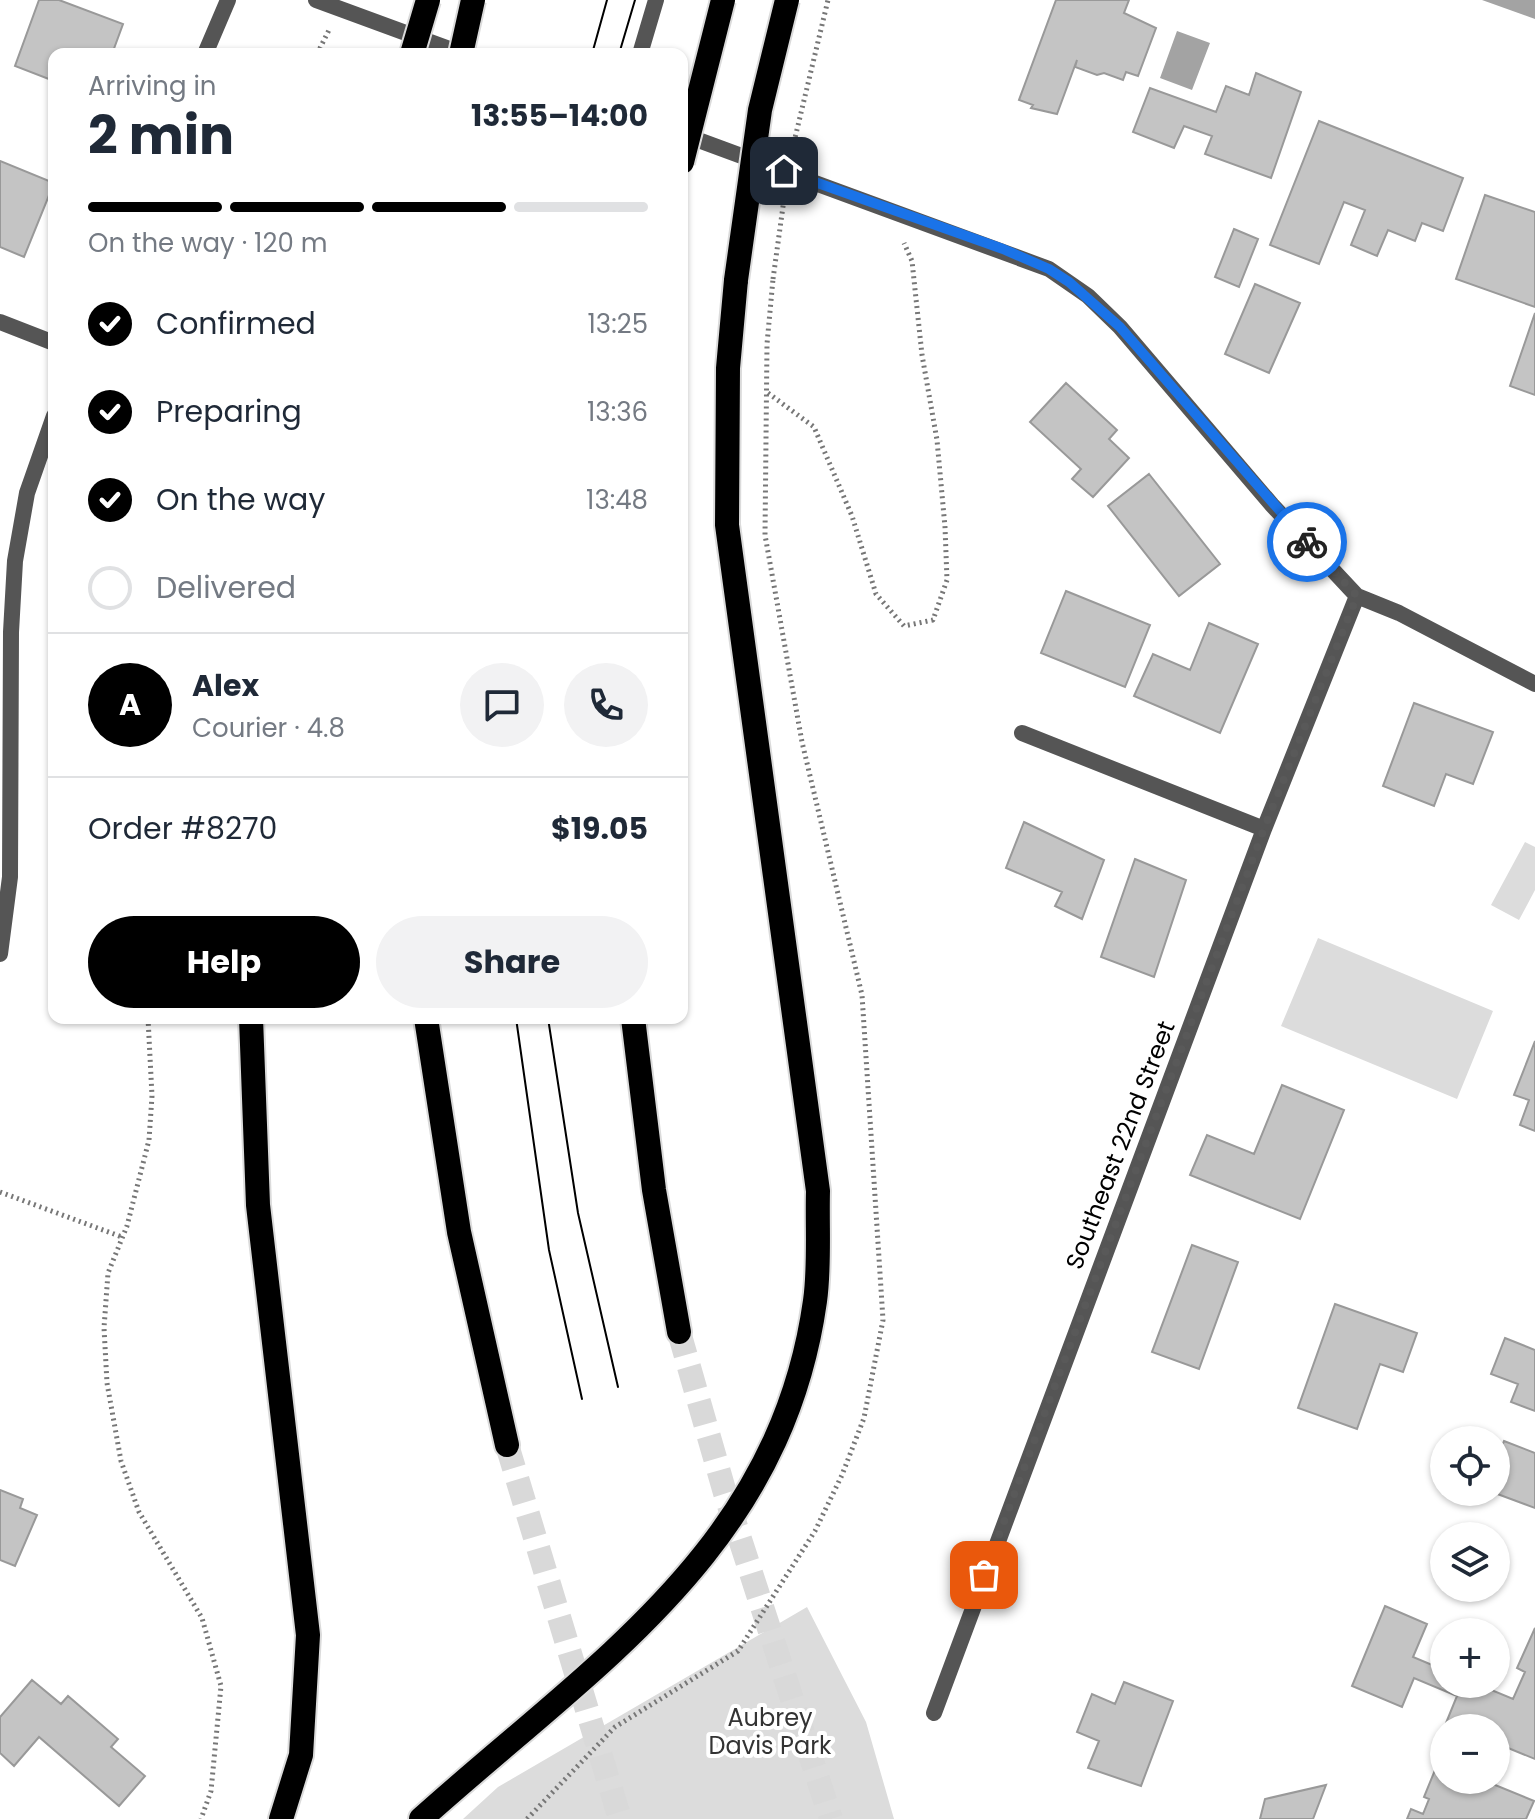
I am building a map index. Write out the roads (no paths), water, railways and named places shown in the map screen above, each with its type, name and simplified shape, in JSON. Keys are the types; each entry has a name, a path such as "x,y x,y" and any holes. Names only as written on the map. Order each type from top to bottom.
{"highway":[{"path":"414,48 428,0"},
{"path":"463,48 473,0"},
{"path":"688,138 723,0"},
{"path":"421,1819 626,1642 732,1521 766,1462 793,1394 815,1300 818,1191 727,525 727,399 736,280 760,110 787,0"},
{"path":"251,1024 258,1205 308,1635 301,1755 281,1819"},
{"path":"427,1024 459,1232 507,1445"},
{"path":"634,1024 654,1190 679,1332"}],"street":[{"path":"208,48 228,0"},
{"path":"316,0 446,48"},
{"path":"642,48 656,0"},
{"path":"688,136 1038,264 1088,296 1120,327 1272,505 1357,596 1399,613 1535,684"},
{"path":"0,322 48,341"},
{"path":"0,954 10,877 6,749 15,561 27,493 48,433"},
{"name":"Southeast 22nd Street","path":"934,1713 1264,829 1357,596"},
{"path":"1022,733 1264,829"}],"tunnel":[{"path":"679,1332 725,1493 831,1819"},
{"path":"507,1445 620,1819"}],"tram line":[{"path":"594,48 607,0"},
{"path":"621,48 635,0"},
{"path":"517,1024 549,1250 582,1399"},
{"path":"549,1024 578,1213 618,1387"}],"park label":[{"name":"Aubrey Davis Park","path":"770,1731"}]}
